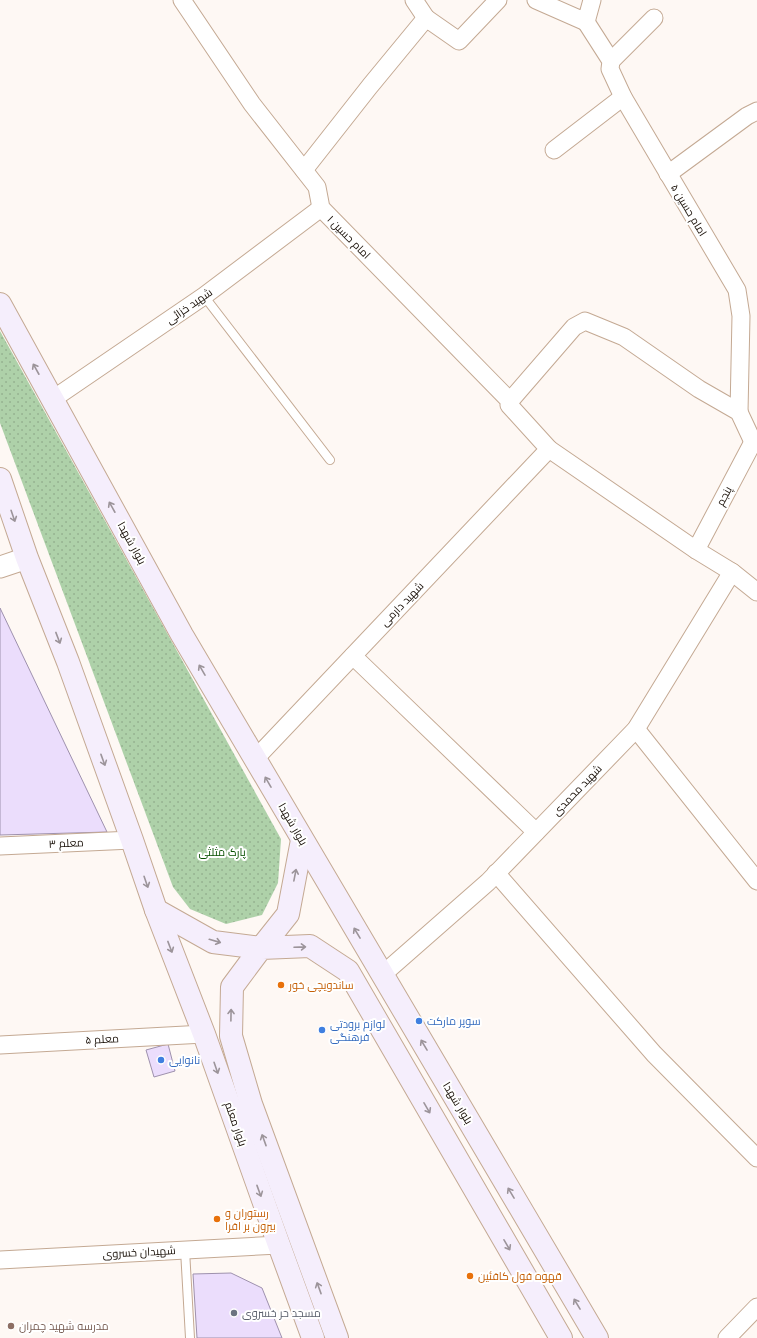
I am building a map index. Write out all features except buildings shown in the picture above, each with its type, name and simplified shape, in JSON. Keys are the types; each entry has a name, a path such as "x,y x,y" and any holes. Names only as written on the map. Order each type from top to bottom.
{"main road":[{"name":"بلوار شهدا","path":"0,304 182,635 597,1338"},
{"path":"0,479 27,558 68,662 156,910 213,942 260,948 310,946 348,971 561,1338"},
{"name":"بلوار معلم","path":"302,840 288,914 260,948 232,987 231,1036 246,1122 279,1245 313,1338"},
{"name":"بلوار معلم","path":"156,910 204,1034 246,1122 337,1338"},
{"path":"414,1084 438,1069"}],"street":[{"name":"امام حسین ۱","path":"182,0 252,104 317,187 321,208 510,401 509,405 549,449"},
{"path":"414,0 426,18 459,41 498,0"},
{"path":"536,0 586,22 592,0"},
{"path":"304,170 426,18"},
{"path":"611,61 654,18"},
{"name":"امام حسین ۵","path":"586,22 611,61 610,69 623,97 736,290 741,316 739,412"},
{"path":"554,150 623,97"},
{"path":"668,174 747,116 757,111"},
{"name":"شهید خزائی","path":"53,399 204,296 321,208"},
{"path":"510,401 574,327 585,321 624,337 700,389 739,412 755,442"},
{"name":"پنجم","path":"696,550 755,442"},
{"path":"549,449 696,550 732,572 757,592"},
{"name":"شهید دارمی","path":"255,758 549,449"},
{"path":"0,567 27,558"},
{"name":"شهید محمدی","path":"382,975 496,873 636,729 732,572"},
{"path":"353,656 536,832"},
{"path":"636,729 757,881"},
{"name":"معلم ۳","path":"0,846 132,840"},
{"path":"496,873 654,1054 757,1158"},
{"name":"معلم ۵","path":"0,1045 204,1034"},
{"name":"شهیدان خسروی","path":"0,1260 279,1245"},
{"path":"727,1338 757,1307"}],"lane":[{"path":"204,296 330,460"},
{"path":"185,1250 190,1338"}],"green space":[{"name":"پارک مثلثی","path":"0,331 281,839 278,883 262,915 226,924 190,909 173,887 0,423"}],"place":[{"name":"ساندویچی خور","path":"281,985"},
{"name":"سوپر مارکت","path":"419,1021"},
{"name":"لوازم برودتی فرهنگی","path":"322,1030"},
{"name":"نانوایی","path":"161,1060"},
{"name":"رستوران و بيرون بر افرا","path":"217,1219"},
{"name":"قهوه فول کافئین","path":"470,1276"},
{"name":"مسجد حر خسروی","path":"234,1313"},
{"name":"مدرسه شهید چمران","path":"11,1326"}]}
